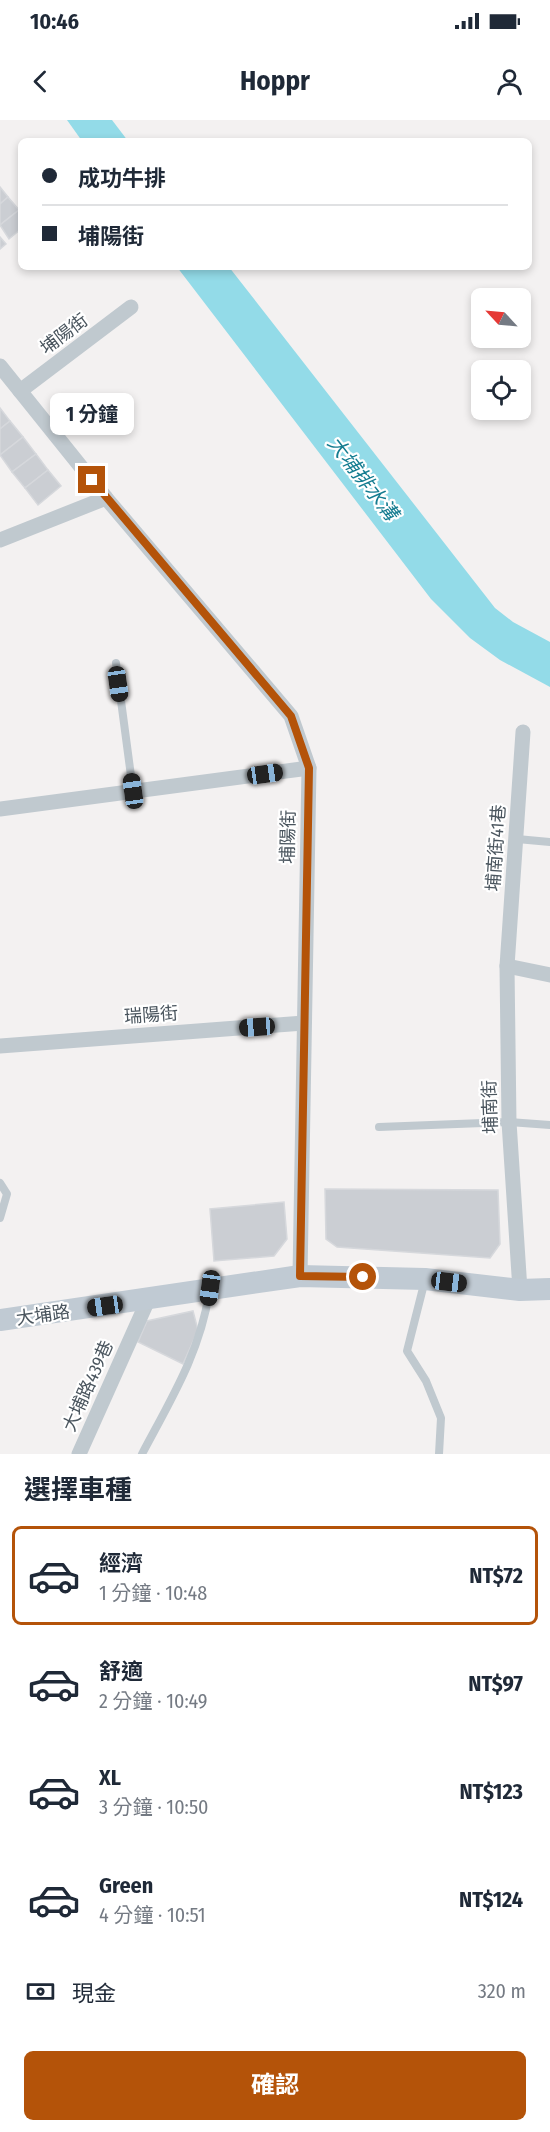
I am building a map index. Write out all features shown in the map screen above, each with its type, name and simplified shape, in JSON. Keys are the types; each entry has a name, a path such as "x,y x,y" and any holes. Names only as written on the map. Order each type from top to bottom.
{"main road":[{"name":"大埔路","path":"0,1320 300,1276 425,1279 520,1290 550,1289"}],"street":[{"name":"埔陽街","path":"20,392 131,307"},
{"name":"埔陽街","path":"0,366 106,498 291,716 309,768 300,1276"},
{"path":"0,540 106,498"},
{"name":"埔南街41巷","path":"507,966 523,732"},
{"path":"0,809 309,768"},
{"path":"507,966 550,975"},
{"name":"埔南街","path":"507,966 509,1122 520,1290"},
{"name":"瑞陽街","path":"0,1046 304,1023"},
{"name":"大埔路439巷","path":"79,1454 148,1300"}],"lane":[{"path":"116,663 133,791"},
{"path":"517,839 550,842"},
{"path":"380,1127 509,1122 550,1125"},
{"path":"0,1183 7,1194 0,1218"},
{"path":"425,1279 407,1351 426,1380 441,1418 439,1454"},
{"path":"142,1454 194,1355 204,1325 210,1288"}],"water":[{"path":"67,120 112,120 126,138 80,138"},
{"name":"大埔排水溝","path":"179,270 231,270 495,608 513,622 550,642 550,687 500,660 470,638 431,599"}],"building":[{"path":"0,187 8,197 0,204"},
{"path":"8,197 18,211 0,225 0,204"},
{"path":"18,211 18,232 9,239 0,225"},
{"path":"0,237 6,244 0,249"},
{"path":"0,408 10,421 0,429"},
{"path":"10,421 23,437 0,455 0,429"},
{"path":"23,437 36,454 12,472 0,455"},
{"path":"36,454 48,470 25,488 12,472"},
{"path":"48,470 61,486 38,505 25,488"},
{"path":"325,1189 498,1190 500,1244 490,1258 337,1247 326,1239"},
{"path":"284,1202 287,1239 274,1256 214,1261 210,1209"},
{"path":"193,1311 198,1330 183,1364 138,1342 147,1321"}],"route":[{"path":"92,480 291,716 309,768 300,1276 363,1277"}]}
